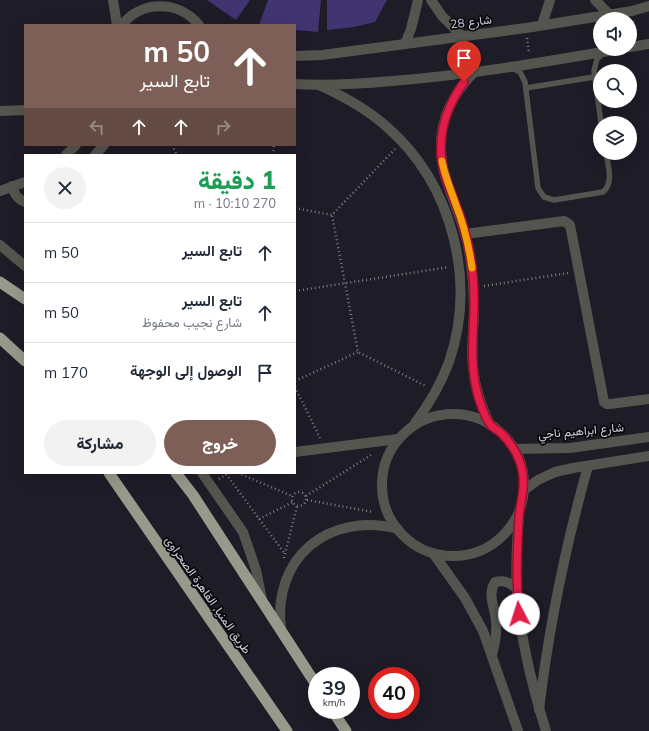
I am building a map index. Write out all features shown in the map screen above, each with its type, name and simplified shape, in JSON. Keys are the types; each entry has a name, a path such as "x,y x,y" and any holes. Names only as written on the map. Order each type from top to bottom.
{"highway":[{"path":"0,282 24,298"},
{"path":"0,338 24,360"},
{"name":"طريق المنيا, القاهرة الصحراوى","path":"110,474 287,731"},
{"path":"177,474 193,495 308,672"},
{"path":"338,719 346,731"}],"street":[{"path":"113,0 117,24"},
{"path":"405,44 411,28 418,0"},
{"path":"431,0 442,16 462,36"},
{"path":"542,25 550,0"},
{"path":"595,0 608,12"},
{"path":"123,24 130,16 147,6 175,3 196,21"},
{"name":"شارع 28","path":"625,12 649,6"},
{"name":"شارع 28","path":"296,56 322,55 526,28 593,17"},
{"path":"637,46 649,44"},
{"path":"296,84 321,86 424,78 510,67 593,53"},
{"path":"474,72 464,82 449,107 444,120 441,148 444,175 456,205 471,259 474,288 472,366 478,396 490,425"},
{"path":"321,86 356,103 383,123 402,141 426,172 442,202 451,227 459,266 461,290 455,338 449,362 436,391 428,406 414,426"},
{"path":"0,111 24,110"},
{"path":"67,154 75,146"},
{"path":"96,154 103,146"},
{"path":"0,190 24,182"},
{"path":"12,186 16,197 24,201"},
{"path":"465,234 564,222 570,225 604,402 610,404 649,399"},
{"path":"0,245 24,265"},
{"path":"520,510 514,522 506,532 485,548 460,556 446,556 433,553 414,544 398,529 389,515 382,493 383,470 392,448 398,439 424,420 446,414 469,416 490,425 500,432 514,449 522,469 524,490 520,510 516,556 517,589 523,638 539,710 546,731"},
{"name":"شارع ابراهيم ناجي","path":"514,449 570,448 649,437"},
{"path":"296,452 398,439"},
{"path":"524,490 538,480 555,472 649,456"},
{"path":"539,710 550,628 558,587 588,466"},
{"path":"203,474 243,532 256,570 262,600"},
{"path":"281,630 280,604 282,591 292,566 310,546 332,532 345,527 372,524 398,529"},
{"path":"433,553 465,598 483,631 518,731"},
{"path":"492,655 495,645 496,622 491,589 495,582 502,580 508,582 517,589"}],"lane":[{"path":"510,67 515,69 523,77 526,88 538,188 544,197 554,200 603,192 609,184 610,179 607,160"},
{"path":"526,88 593,77"}],"path":[{"path":"526,28 531,63"},
{"path":"332,215 402,141"},
{"path":"296,208 332,215"},
{"path":"332,215 358,352"},
{"path":"296,291 459,266"},
{"path":"474,288 578,271"},
{"path":"358,352 436,391"},
{"path":"296,381 358,352"},
{"path":"296,389 325,449"},
{"path":"306,496 377,451"},
{"path":"226,474 285,554"},
{"path":"240,474 292,496"},
{"path":"292,496 297,492 304,493 306,496"},
{"path":"292,496 293,502 297,506 300,506 306,503 306,496"},
{"path":"306,500 389,515"},
{"path":"259,519 293,502"}],"building":[{"path":"207,0 250,0 236,20"},
{"path":"268,0 321,0 318,32 296,30 296,24 259,24"},
{"path":"327,0 387,0 375,22 354,27 327,30"}],"slow traffic":[{"path":"442,161 444,175 462,222 472,268"}],"route":[{"path":"464,82 449,107 444,120 441,148 442,161 444,175 462,222 471,259 474,298 472,366 474,381 478,396 490,425 508,440 514,449 520,462 523,476 524,490 520,510 516,556 519,614"}]}
